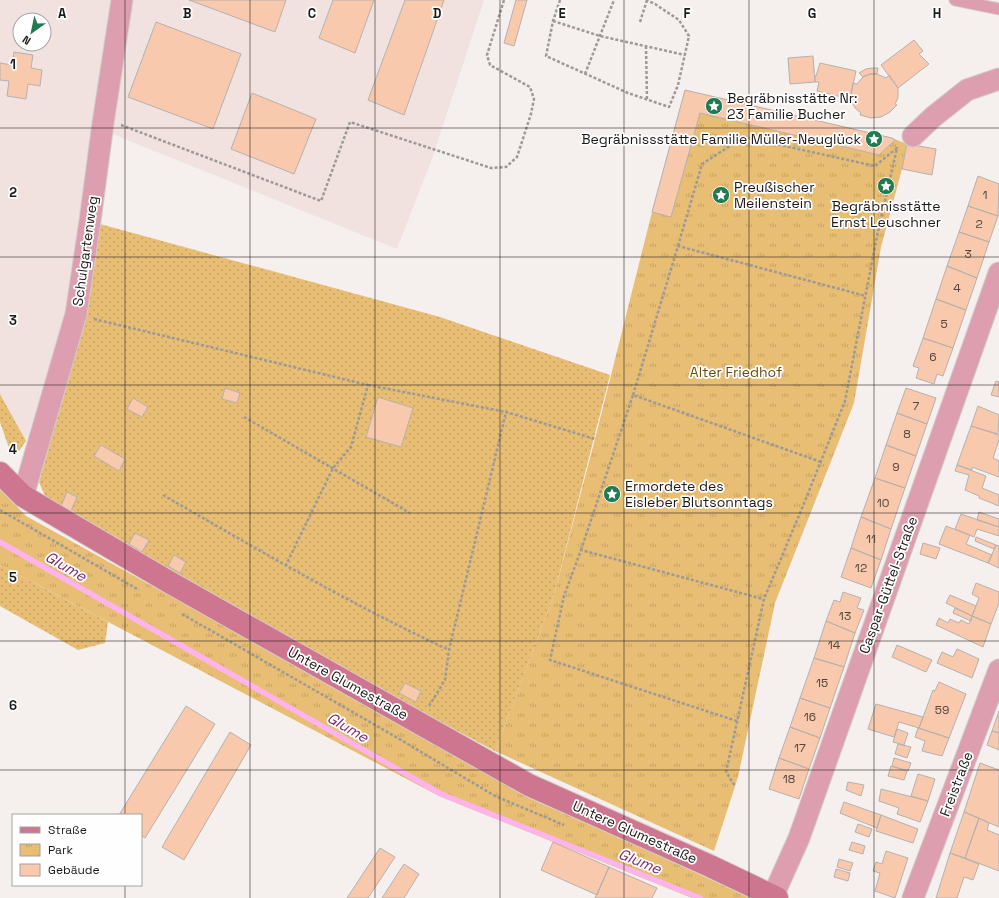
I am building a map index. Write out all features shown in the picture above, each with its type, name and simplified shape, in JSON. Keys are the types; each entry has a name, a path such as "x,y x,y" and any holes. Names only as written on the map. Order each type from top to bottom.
{"street":[{"name":"Schulgartenweg","path":"23,496 76,314 122,0"},
{"path":"913,136 933,117 968,90 999,79"},
{"name":"Caspar-Güttel-Straße","path":"775,897 799,838 999,272"},
{"name":"Untere Glumestraße","path":"0,474 23,496 169,582 529,785 710,866 775,897"},
{"name":"Freistraße","path":"913,898 999,670"}],"lane":[{"path":"955,0 999,9"}],"path":[{"path":"104,118 320,201 350,122 491,168 506,167 517,157 531,114 534,99 530,88 490,65 487,55 504,0"},
{"path":"560,0 553,21 546,56 628,93 668,107 678,85 689,36 679,20 647,0 640,22"},
{"path":"585,74 614,0"},
{"path":"553,21 600,36 685,55"},
{"path":"646,46 647,100"},
{"path":"734,786 726,772 764,599 845,400 877,236 897,148 874,166 744,137 702,164 633,395 564,596 550,660 737,721"},
{"path":"678,246 866,296"},
{"path":"76,314 368,385 506,412 595,438"},
{"path":"286,566 333,468 351,447 368,385"},
{"path":"633,395 821,462"},
{"path":"418,723 445,680 448,650 506,412"},
{"path":"244,417 410,513"},
{"path":"163,495 286,566 394,625 448,650"},
{"path":"581,550 764,599"}],"shaded area":[{"path":"0,0 484,0 433,156 397,249 95,127 67,316 26,441 0,394"}],"green space":[{"name":"Alter Friedhof","path":"685,90 892,138 907,144 902,169 881,247 854,403 775,603 738,777 714,851 495,751 554,595 652,212"},
{"path":"100,224 440,317 610,375 554,595 495,751 418,710 47,501 39,482 83,325"},
{"path":"0,394 26,441 19,451 10,451 0,422"},
{"path":"0,489 26,516 538,802 626,840 750,898 692,898 439,796 0,565"},
{"path":"0,565 108,622 105,643 78,650 0,606"}],"building":[{"path":"189,0 286,0 275,32"},
{"path":"333,0 374,0 355,53 319,38"},
{"path":"405,0 444,0 404,115 368,100"},
{"path":"516,0 527,0 514,46 504,43"},
{"path":"156,22 241,54 213,129 128,97"},
{"path":"914,40 923,51 919,54 929,64 898,88 881,65"},
{"path":"14,52 33,55 31,68 42,70 40,86 28,84 26,99 7,96 9,81 0,80 0,63 12,65"},
{"path":"813,56 815,82 790,84 788,58"},
{"path":"820,63 856,71 850,99 817,91 819,82 815,82 815,76"},
{"path":"878,68 877,74 870,74 863,77 859,73 866,69"},
{"path":"870,74 877,74 886,78 889,75 898,88 898,98 895,104 897,105 890,112 881,117 871,118 860,115 861,113 855,108 850,99 853,83 857,84 863,77"},
{"path":"685,90 892,138 895,140 879,155 700,113 671,217 652,212"},
{"path":"252,93 316,119 294,174 231,149"},
{"path":"907,144 936,149 932,175 902,169"},
{"path":"978,176 999,184 998,216 968,206"},
{"path":"968,206 998,216 989,242 959,232"},
{"path":"959,232 989,242 977,278 947,266"},
{"path":"947,266 977,278 966,310 936,299"},
{"path":"936,299 966,310 953,348 923,338"},
{"path":"923,338 953,348 943,376 937,374 934,384 916,378 919,368 913,366"},
{"path":"996,381 999,382 999,397 991,395"},
{"path":"225,388 240,393 237,403 222,399"},
{"path":"906,388 936,398 927,424 897,413"},
{"path":"378,397 413,408 401,447 366,437"},
{"path":"133,398 148,407 142,417 127,409"},
{"path":"978,406 999,415 998,434 971,426"},
{"path":"897,413 927,424 916,456 886,445"},
{"path":"971,426 999,435 999,440 993,458 999,461 999,477 972,467 972,470 957,465"},
{"path":"101,445 125,459 119,471 94,456"},
{"path":"886,445 916,456 905,488 875,478"},
{"path":"957,465 986,476 982,488 999,495 999,506 979,498 979,496 965,490 969,475 955,471"},
{"path":"875,478 905,488 891,529 861,517"},
{"path":"67,492 77,497 71,511 61,506"},
{"path":"979,512 999,519 999,527 977,520"},
{"path":"961,514 999,527 999,536 977,529 974,537 955,529"},
{"path":"861,517 891,529 881,560 851,548"},
{"path":"946,526 970,535 966,544 992,555 988,563 939,544"},
{"path":"135,533 149,540 142,552 129,544"},
{"path":"976,537 996,545 994,549 975,541"},
{"path":"923,543 940,548 936,559 920,554"},
{"path":"996,545 999,546 999,568 988,563"},
{"path":"851,548 881,560 871,588 841,577"},
{"path":"174,555 186,562 180,573 168,566"},
{"path":"976,583 999,592 999,603 991,624 972,616 979,598 972,594"},
{"path":"843,592 861,598 857,608 864,610 855,633 826,621 834,600 840,602"},
{"path":"950,595 976,606 972,616 946,603"},
{"path":"955,608 972,616 971,621 953,613"},
{"path":"972,616 991,624 983,647 936,625 939,618 948,623 950,619 959,623 961,620 969,624"},
{"path":"826,621 855,633 844,667 814,658"},
{"path":"897,645 932,660 926,672 892,657"},
{"path":"957,649 979,659 972,678 937,663 942,652 953,657"},
{"path":"814,658 844,667 830,708 800,698"},
{"path":"939,682 966,694 949,738 919,728 933,690 935,691"},
{"path":"405,683 421,691 416,702 399,693"},
{"path":"800,698 830,708 820,738 790,727"},
{"path":"876,704 923,717 919,728 899,722 894,737 868,729"},
{"path":"186,706 215,724 145,838 142,836 142,814 120,814"},
{"path":"999,711 999,733 992,731"},
{"path":"790,727 820,738 809,769 779,758"},
{"path":"918,728 949,738 942,756 922,751 925,741 915,737"},
{"path":"897,729 908,733 904,745 893,742"},
{"path":"992,731 999,733 999,750 987,745"},
{"path":"230,732 251,745 184,860 162,847"},
{"path":"898,744 911,747 907,758 895,754"},
{"path":"779,758 809,769 799,799 769,789"},
{"path":"894,758 911,763 908,771 892,766"},
{"path":"980,763 999,770 999,827 964,812"},
{"path":"891,766 907,771 904,780 888,776"},
{"path":"918,774 935,779 928,801 911,796"},
{"path":"848,782 864,785 861,796 846,790"},
{"path":"881,789 928,801 920,822 897,814 899,808 879,801"},
{"path":"844,802 881,815 877,828 840,813"},
{"path":"964,812 979,818 965,858 950,853"},
{"path":"881,815 918,829 913,843 876,831"},
{"path":"979,818 989,823 987,830 999,835 999,871 965,858"},
{"path":"858,824 872,829 869,837 855,832"},
{"path":"553,842 609,867 597,895 541,870"},
{"path":"852,842 865,846 863,854 849,850"},
{"path":"380,848 395,857 368,898 347,898"},
{"path":"886,851 908,858 895,898 875,891 880,873 873,871 876,862 882,864"},
{"path":"950,853 979,864 973,880 964,877 957,898 936,898"},
{"path":"839,859 853,863 850,871 837,867"},
{"path":"404,864 419,874 404,898 382,898"},
{"path":"609,867 657,888 652,898 595,898"},
{"path":"836,869 850,873 848,881 834,877"}],"waterway":[{"name":"Glume","path":"0,542 441,794 700,898"}],"place":[{"name":"Begräbnisstätte Nr: 23 Familie Bucher","path":"714,106"},
{"name":"Begräbnissstätte Familie Müller-Neuglück","path":"874,139"},
{"name":"Begräbnisstätte Ernst Leuschner","path":"886,186"},
{"name":"Preußischer Meilenstein","path":"721,195"},
{"name":"Ermordete des Eisleber Blutsonntags","path":"612,494"}]}
